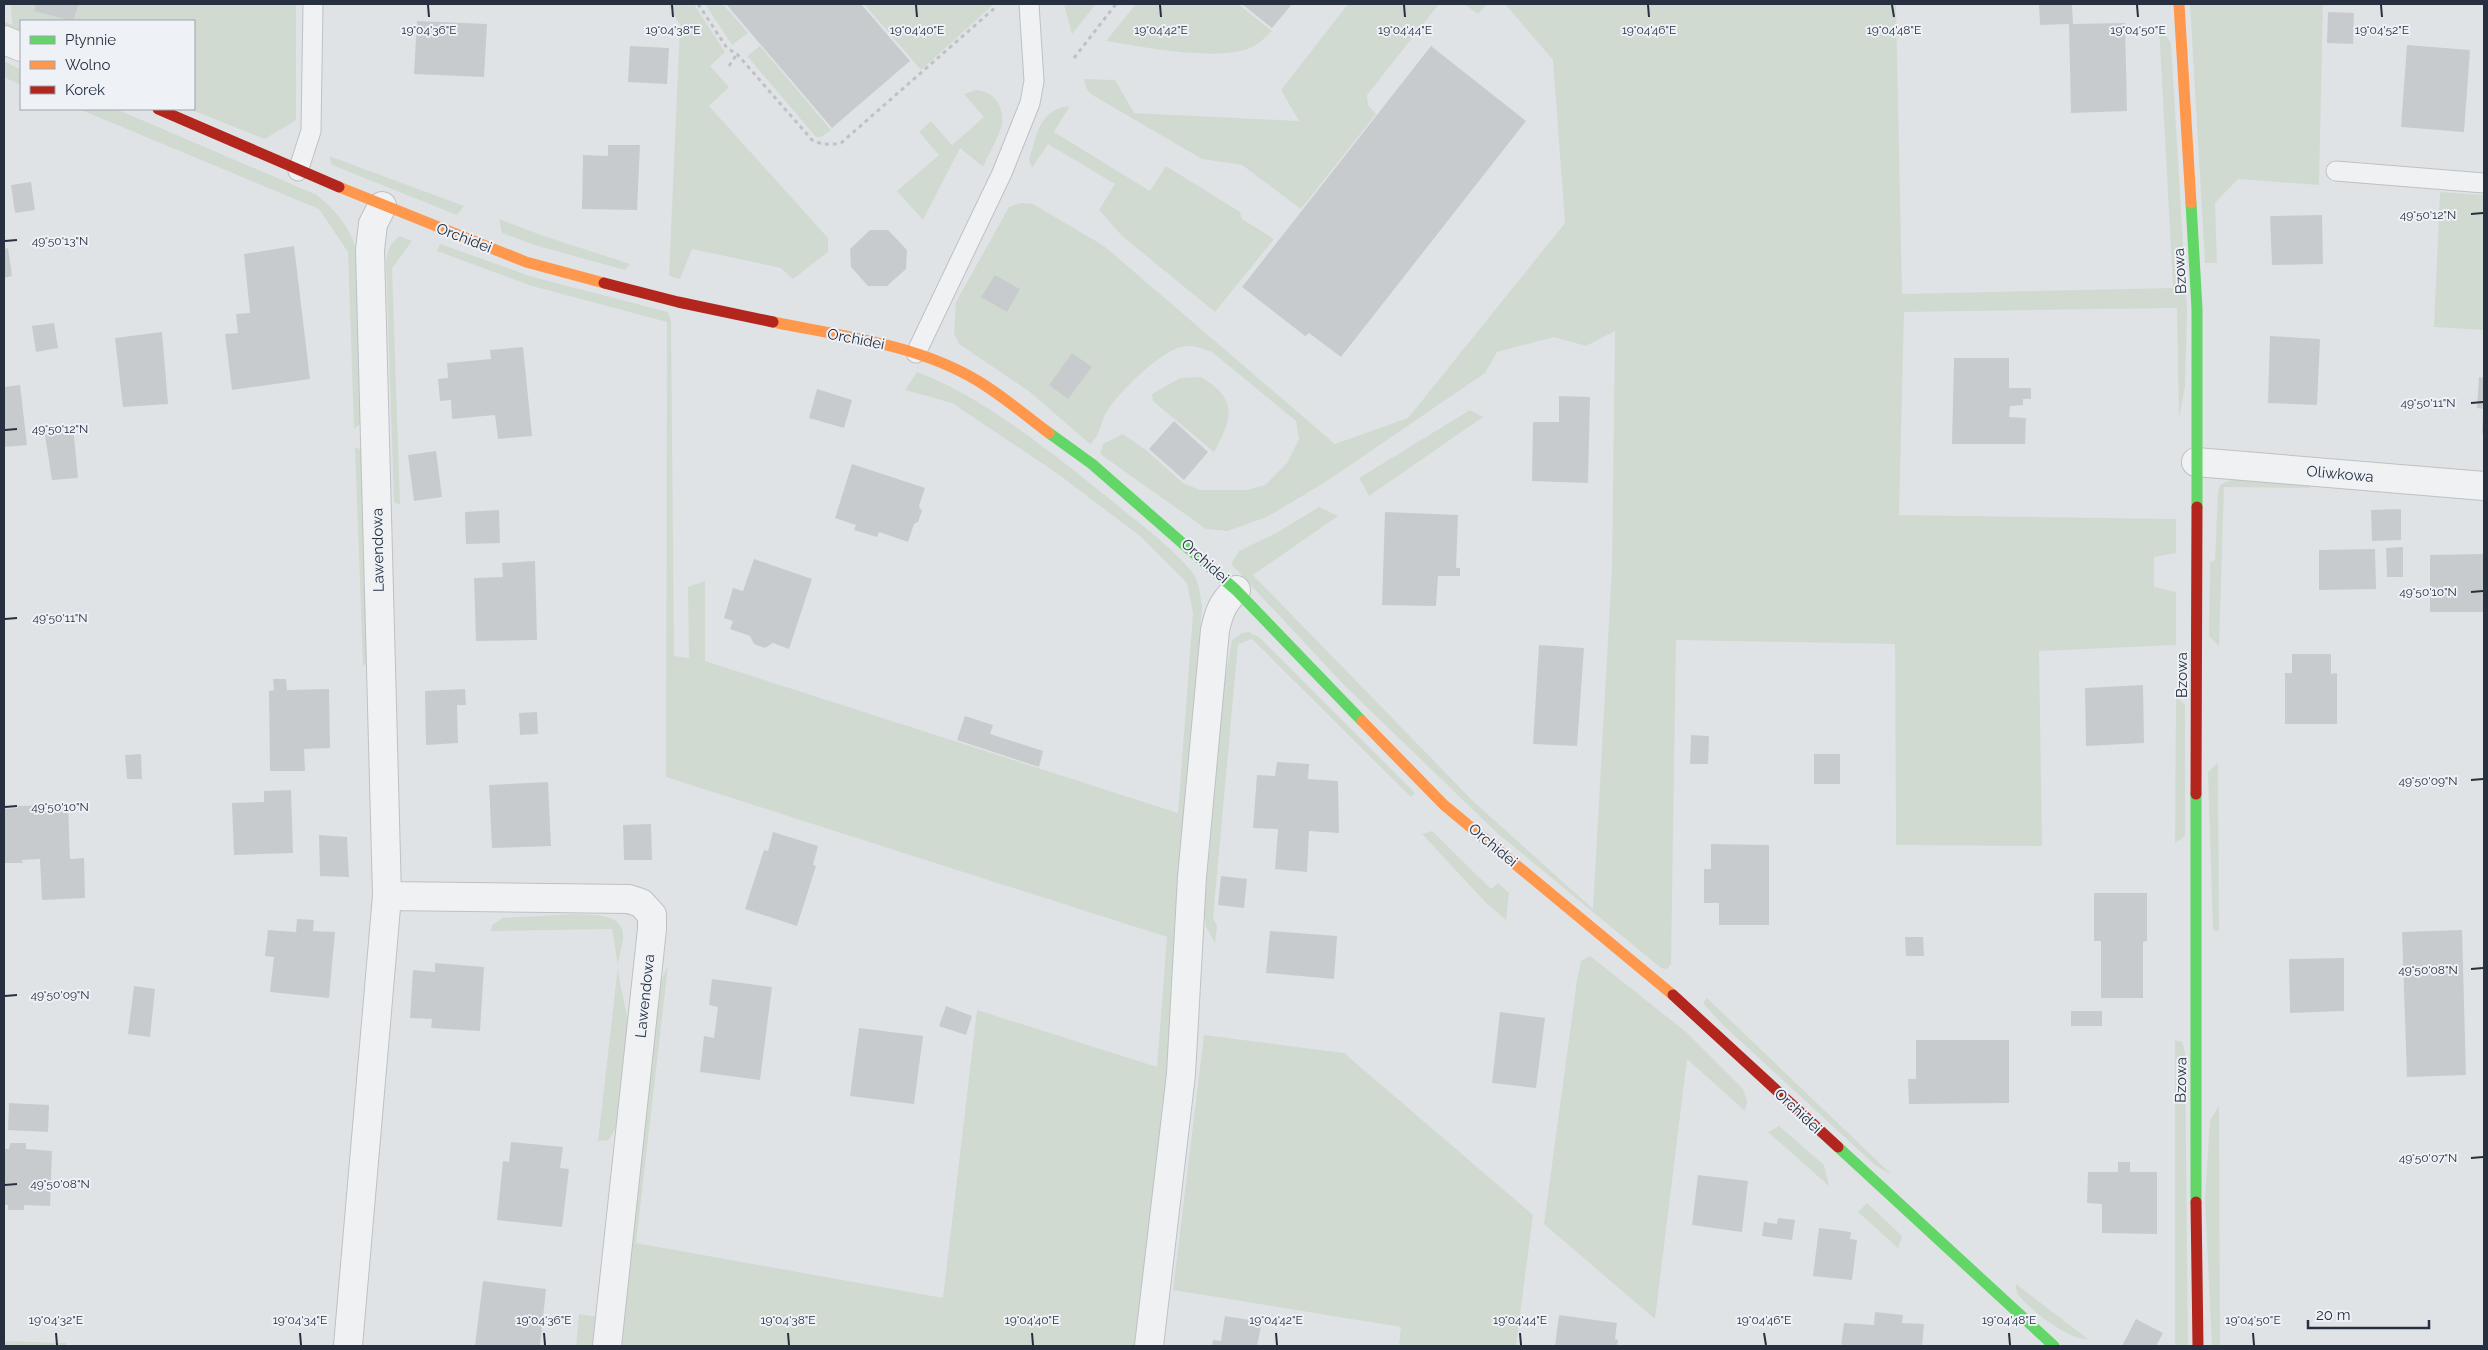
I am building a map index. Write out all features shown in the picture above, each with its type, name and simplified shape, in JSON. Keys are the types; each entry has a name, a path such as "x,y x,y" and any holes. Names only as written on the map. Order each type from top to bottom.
{"street":[{"name":"Bzowa","path":"2179,4 2197,309 2198,930 2196,1273 2198,1346"},
{"path":"4,40 20,47"},
{"name":"Orchidei","path":"160,110 382,206 478,244 564,273 678,302 916,353 978,381 1092,464 1236,590 1444,805 1676,998 2054,1346"},
{"name":"Lawendowa","path":"348,1346 387,896 370,250 373,224 382,206"},
{"name":"Oliwkowa","path":"2196,462 2484,486"},
{"path":"1149,1346 1181,1074 1192,877 1216,630 1220,611 1226,600 1236,590"},
{"name":"Lawendowa","path":"387,896 629,899 641,903 652,915 628,1164 607,1346"}],"lane":[{"path":"298,171 311,131 313,4"},
{"path":"916,353 1002,174 1030,103 1034,81 1029,4"},
{"path":"2336,172 2484,183"}],"path":[{"path":"698,4 727,48 737,54 812,140 820,144 841,143 1000,4"},
{"path":"1074,58 1116,4"},
{"path":"729,66 737,54"}],"shaded area":[{"path":"11,4 296,4 296,120 265,139 192,110 195,110 195,20 20,20 20,37 4,29 4,21 12,25"},
{"path":"668,4 694,4 725,52 710,66 729,87 709,106 828,238 828,252 793,279 781,268 692,249 680,279 669,276 680,25"},
{"path":"705,4 723,4 748,33 732,45"},
{"path":"864,4 994,4 921,70"},
{"path":"1064,4 1096,4 1072,34"},
{"path":"1136,4 1238,4 1272,31 1252,47 1229,53 1175,52 1106,41"},
{"path":"1348,4 1439,4 1367,95 1368,105 1376,114 1301,209 1242,165 1202,159 1094,96 1088,91 1085,84 1084,79 1115,80 1134,113 1299,121 1281,90"},
{"path":"1464,4 1487,4 1478,14"},
{"path":"1505,4 1896,4 1902,294 2173,288 2159,25 2171,43 2187,311 2185,386 2179,419 2177,308 1904,312 1899,515 2176,519 2176,553 2154,557 2154,587 2176,592 2176,645 2039,651 2042,846 1896,845 1895,644 1676,640 1671,964 1667,969 1661,968 1497,833 1345,686 1231,564 1239,551 1278,532 1319,507 1338,516 1253,575 1473,801 1593,909 1612,567 1615,331 1586,346 1554,337 1497,352 1485,373 1327,481 1267,517 1227,531 1206,529 1100,454 1103,444 1123,434 1146,450 1183,483 1200,490 1247,490 1265,485 1287,463 1299,439 1296,421 1212,352 1193,346 1185,346 1172,350 1162,356 1141,373 1114,402 1105,414 1094,440 1090,444 1030,392 959,344 954,333 956,302 1009,207 1021,203 1033,204 1104,246 1335,444 1408,418 1565,223 1553,60"},
{"path":"2190,4 2323,4 2319,185 2238,179 2215,203 2217,263 2205,263"},
{"path":"760,46 831,130 821,137 816,137 747,56"},
{"path":"4,61 20,69 20,85 4,77"},
{"path":"976,90 988,93 999,105 1002,123 999,133 983,167 960,148 923,220 897,191 939,155 919,132 931,121 952,145 984,117 964,94"},
{"path":"1070,106 1054,132 1150,191 1166,166 1240,212 1242,219 1274,239 1215,312 1122,236 1099,210 1115,184 1048,144 1032,168 1029,160 1041,125 1052,112"},
{"path":"81,110 118,110 317,195 336,212 349,232 356,248 363,422 354,429 348,252 319,209"},
{"path":"329,156 464,206 457,215 332,165"},
{"path":"2440,192 2484,195 2484,330 2434,327"},
{"path":"499,219 630,264 625,270 538,246 502,233"},
{"path":"400,236 412,241 392,268 400,505 394,502 386,261 390,247"},
{"path":"440,244 533,277 668,312 671,320 674,656 689,658 688,587 705,581 705,661 1178,813 1193,613 1187,583 1140,536 1058,474 952,403 905,390 917,372 970,397 1022,431 1156,536 1194,575 1199,588 1202,607 1186,811 1171,1072 1138,1346 617,1346 660,982 668,966 636,1243 943,1298 977,1010 1157,1067 1167,937 666,777 667,322 532,286 437,251"},
{"path":"1201,377 1221,393 1226,401 1228,410 1225,429 1214,452 1153,401 1152,394 1180,378"},
{"path":"1470,410 1483,417 1369,496 1359,478"},
{"path":"355,447 364,451 372,658 363,666"},
{"path":"2245,478 2305,482 2311,488 2224,487 2219,646 2209,636 2210,563 2215,560 2218,492 2220,485 2228,481"},
{"path":"1249,632 1259,637 1415,793 1411,797 1252,639 1238,644 1213,918 1217,926 1215,943 1206,927 1204,912 1224,685 1232,640 1242,633"},
{"path":"2176,696 2185,705 2185,836 2175,843"},
{"path":"2218,763 2219,931 2213,930 2208,772"},
{"path":"1432,831 1491,889 1498,883 1509,893 1506,920 1487,904 1422,834"},
{"path":"576,914 608,917 619,924 623,933 618,967 627,1019 626,1085 620,1115 609,1140 598,1141 618,966 612,929 491,931 492,925 503,918"},
{"path":"1590,956 1685,1031 1743,1089 1747,1101 1745,1111 1687,1059 1655,1319 1544,1224 1577,980 1581,961"},
{"path":"1707,998 1892,1175 1876,1166 1723,1025 1703,1003"},
{"path":"1204,1035 1344,1053 1533,1215 1516,1346 1399,1346 1401,1327 1173,1290"},
{"path":"2175,1040 2182,1042 2185,1052 2188,1346 2175,1346"},
{"path":"2219,1106 2220,1346 2212,1346 2205,1199 2210,1120"},
{"path":"1779,1126 1824,1165 1829,1186 1768,1132"},
{"path":"1867,1203 1902,1236 1898,1248 1858,1212"},
{"path":"2016,1284 2088,1339 2071,1335 2041,1317 2019,1296"},
{"path":"579,1314 597,1317 593,1346 576,1346"},
{"path":"4,1341 66,1343 66,1346 4,1346"}],"building":[{"path":"36,4 79,4 73,20 34,11"},
{"path":"726,4 861,4 910,61 832,128"},
{"path":"1242,4 1292,4 1272,28"},
{"path":"2039,4 2072,4 2073,24 2125,23 2127,111 2071,113 2069,24 2040,25"},
{"path":"2328,12 2354,13 2353,44 2327,43"},
{"path":"417,21 487,24 484,77 414,74"},
{"path":"2407,45 2470,50 2464,132 2401,127"},
{"path":"630,46 669,48 667,84 628,82"},
{"path":"1431,46 1526,121 1341,357 1309,333 1305,336 1242,287"},
{"path":"608,145 640,145 637,210 582,209 583,155 608,156"},
{"path":"31,182 35,210 15,213 11,185"},
{"path":"2322,215 2323,264 2272,265 2270,216"},
{"path":"870,230 888,230 907,250 906,269 887,286 868,286 851,267 850,249"},
{"path":"294,246 310,379 232,390 225,334 238,333 236,314 250,313 244,254"},
{"path":"8,248 12,276 4,278 4,249"},
{"path":"995,275 1020,289 1007,312 981,297"},
{"path":"54,323 58,348 36,352 32,326"},
{"path":"162,332 168,404 123,407 115,338"},
{"path":"2270,336 2320,339 2317,405 2268,403"},
{"path":"523,347 532,436 498,439 495,415 452,419 451,400 440,401 438,379 448,378 447,363 491,359 490,350"},
{"path":"1072,353 1092,367 1068,399 1049,385"},
{"path":"1954,358 2009,358 2009,388 2031,388 2031,399 2023,399 2023,405 2010,406 2009,417 2026,418 2025,444 1952,444"},
{"path":"2479,377 2484,378 2484,409 2477,408"},
{"path":"20,385 27,445 4,447 4,387"},
{"path":"817,389 852,400 844,428 809,418"},
{"path":"1559,396 1590,397 1588,483 1532,481 1533,422 1559,422"},
{"path":"2483,416 2484,433 2482,433"},
{"path":"1174,421 1208,452 1184,480 1149,449"},
{"path":"73,426 78,478 52,480 44,429"},
{"path":"436,451 442,497 414,501 408,455"},
{"path":"852,464 925,488 919,506 922,511 918,522 914,524 908,542 879,532 877,537 854,530 856,525 835,518"},
{"path":"2401,509 2401,540 2372,541 2371,510"},
{"path":"499,510 500,543 466,544 465,512"},
{"path":"1385,512 1458,515 1456,568 1460,568 1460,576 1438,576 1436,606 1382,605"},
{"path":"2403,547 2403,577 2387,577 2386,548"},
{"path":"2375,549 2376,589 2319,590 2319,550"},
{"path":"2484,554 2484,612 2430,612 2430,555"},
{"path":"754,559 812,579 789,649 773,643 765,648 754,644 750,636 730,629 733,621 724,618 733,588 743,591"},
{"path":"535,561 537,640 476,641 474,578 503,577 502,563"},
{"path":"1539,645 1584,648 1577,746 1533,744"},
{"path":"2292,654 2331,654 2331,674 2337,673 2337,724 2285,724 2285,673 2292,673"},
{"path":"273,679 286,679 287,690 329,689 330,748 304,749 305,771 270,771 269,691 274,690"},
{"path":"2143,685 2144,743 2086,746 2085,688"},
{"path":"465,689 466,705 457,705 458,743 426,745 425,691"},
{"path":"537,712 538,734 520,735 519,713"},
{"path":"965,716 993,725 990,734 1043,751 1039,767 957,740"},
{"path":"1691,735 1709,736 1708,764 1690,764"},
{"path":"141,754 142,779 127,779 125,755"},
{"path":"1814,754 1840,754 1840,784 1814,784"},
{"path":"1277,762 1309,764 1308,779 1338,781 1339,833 1309,831 1307,872 1275,869 1278,829 1253,828 1257,775 1275,776"},
{"path":"548,782 551,846 492,848 489,785"},
{"path":"291,790 293,853 234,855 232,803 264,802 264,791"},
{"path":"68,805 70,859 84,858 85,898 42,900 40,859 22,860 23,863 4,863 4,809 18,808 18,806"},
{"path":"651,824 652,860 624,860 623,825"},
{"path":"773,832 818,846 813,865 816,866 797,926 745,909 764,850 768,851"},
{"path":"319,835 347,837 349,877 320,876"},
{"path":"1711,844 1769,845 1769,925 1719,925 1719,903 1704,903 1704,869 1711,869"},
{"path":"1221,876 1247,879 1244,908 1218,905"},
{"path":"2094,893 2147,893 2147,941 2143,942 2143,998 2101,998 2101,941 2094,941"},
{"path":"297,919 314,920 313,931 335,932 329,998 270,992 274,957 265,956 268,930 296,932"},
{"path":"2462,930 2466,1075 2407,1077 2402,932"},
{"path":"1270,931 1337,936 1334,979 1266,973"},
{"path":"1905,937 1923,937 1924,956 1906,956"},
{"path":"2344,958 2344,1011 2290,1013 2289,959"},
{"path":"435,963 484,967 480,1031 431,1028 432,1019 410,1018 413,970 435,972"},
{"path":"712,979 772,987 760,1080 700,1072 704,1036 714,1038 718,1007 709,1005"},
{"path":"134,986 155,989 150,1037 128,1034"},
{"path":"946,1006 972,1016 966,1035 939,1026"},
{"path":"2071,1011 2102,1011 2102,1026 2071,1026"},
{"path":"1500,1012 1545,1018 1536,1088 1492,1083"},
{"path":"859,1028 923,1036 914,1104 850,1096"},
{"path":"1916,1040 2009,1040 2009,1103 1909,1104 1908,1079 1916,1079"},
{"path":"9,1103 49,1105 48,1132 8,1130"},
{"path":"511,1142 563,1147 560,1168 569,1169 562,1227 497,1220 503,1161 509,1162"},
{"path":"10,1143 26,1143 26,1149 52,1151 50,1206 24,1205 24,1210 8,1210 8,1205 4,1205 4,1149 9,1149"},
{"path":"2118,1162 2130,1162 2130,1172 2157,1172 2157,1234 2102,1233 2102,1204 2087,1203 2088,1172 2118,1172"},
{"path":"1698,1175 1748,1181 1742,1232 1692,1225"},
{"path":"1778,1218 1795,1220 1792,1240 1762,1236 1764,1222 1777,1224"},
{"path":"1819,1228 1851,1232 1850,1239 1857,1240 1852,1280 1813,1276"},
{"path":"483,1281 546,1289 540,1346 475,1346"},
{"path":"1875,1312 1903,1315 1902,1323 1924,1324 1922,1346 1841,1346 1844,1323 1874,1325"},
{"path":"1559,1315 1617,1323 1615,1339 1618,1340 1617,1346 1555,1346"},
{"path":"1225,1316 1262,1322 1257,1346 1212,1346 1213,1340 1221,1341"},
{"path":"2136,1319 2163,1333 2156,1346 2122,1346"}],"traffic: fast":[{"path":"2191,203 2197,309 2197,507"},
{"path":"1049,433 1092,464 1236,590 1362,721"},
{"path":"2196,794 2196,1202"},
{"path":"1838,1147 2054,1346"}],"traffic: slow":[{"path":"2179,4 2191,203"},
{"path":"339,187 526,262 604,283"},
{"path":"773,322 852,337 930,358 978,381 1049,433"},
{"path":"1362,721 1444,805 1673,995"}],"traffic: jam":[{"path":"160,110 339,187"},
{"path":"604,283 678,302 773,322"},
{"path":"2196,794 2197,507"},
{"path":"1673,995 1838,1147"},
{"path":"2196,1202 2198,1346"}]}
